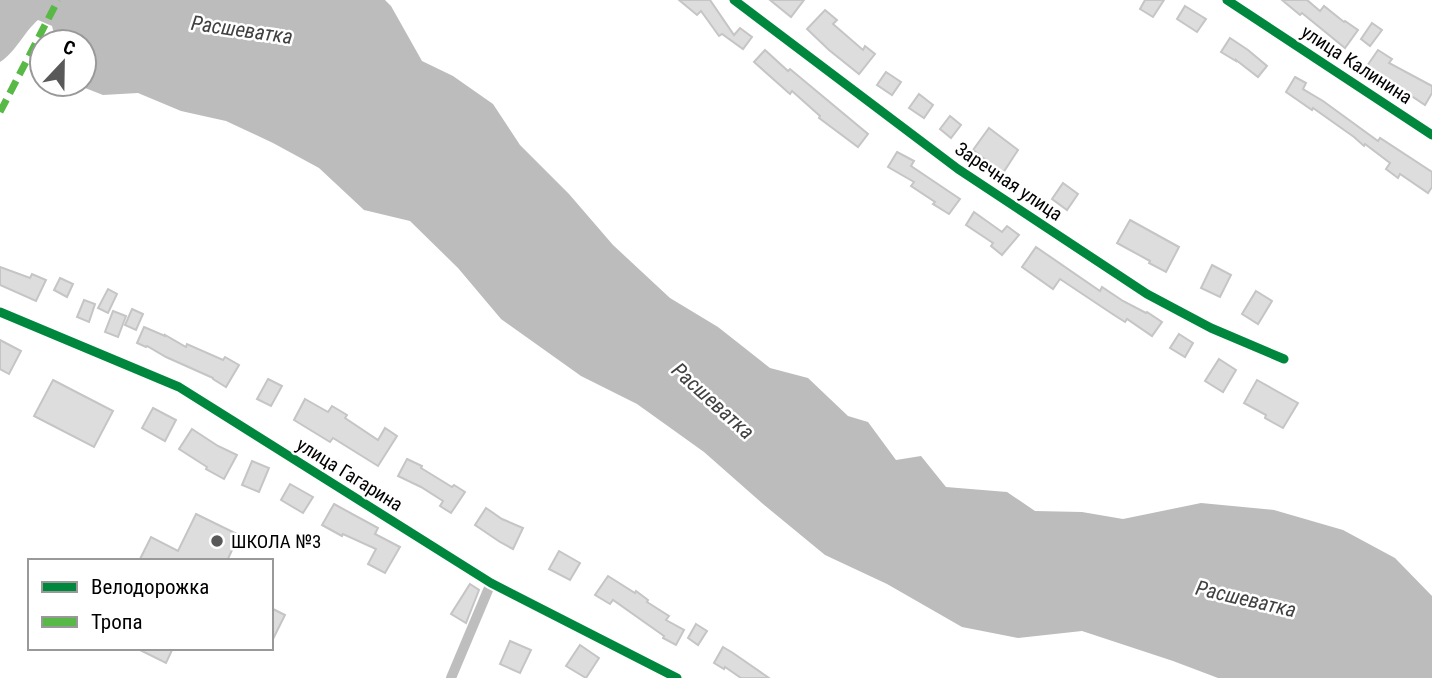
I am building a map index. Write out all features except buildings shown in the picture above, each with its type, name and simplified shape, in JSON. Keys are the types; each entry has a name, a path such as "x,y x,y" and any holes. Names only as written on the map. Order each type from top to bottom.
{"street":[{"name":"Заречная улица","path":"734,0 958,169 1147,294 1211,328 1284,359"},
{"name":"улица Калинина","path":"1227,0 1432,135"},
{"name":"улица Гагарина","path":"0,312 179,387 491,583 677,678"},
{"path":"451,678 491,583"}],"water":[{"name":"Расшеватка","path":"0,0 385,0 422,61 453,76 493,104 520,145 569,194 613,245 670,298 718,327 770,368 808,378 848,416 868,422 896,460 921,456 946,487 1007,492 1035,511 1082,512 1123,519 1201,503 1274,510 1343,530 1395,558 1432,596 1432,678 1218,678 1082,631 1018,638 962,627 887,584 825,555 704,452 637,404 581,376 501,319 458,268 410,221 364,210 319,168 226,121 181,111 138,93 98,93 98,28 52,28 38,20 0,62"}],"marked path":[{"path":"0,112 58,0"}],"cycle path":[{"path":"734,0 958,169 1147,294 1211,328 1284,359"},
{"path":"1227,0 1432,135"},
{"path":"0,312 179,387 491,583 677,678"}],"place":[{"name":"ШКОЛА №3","path":"217,541"}]}
